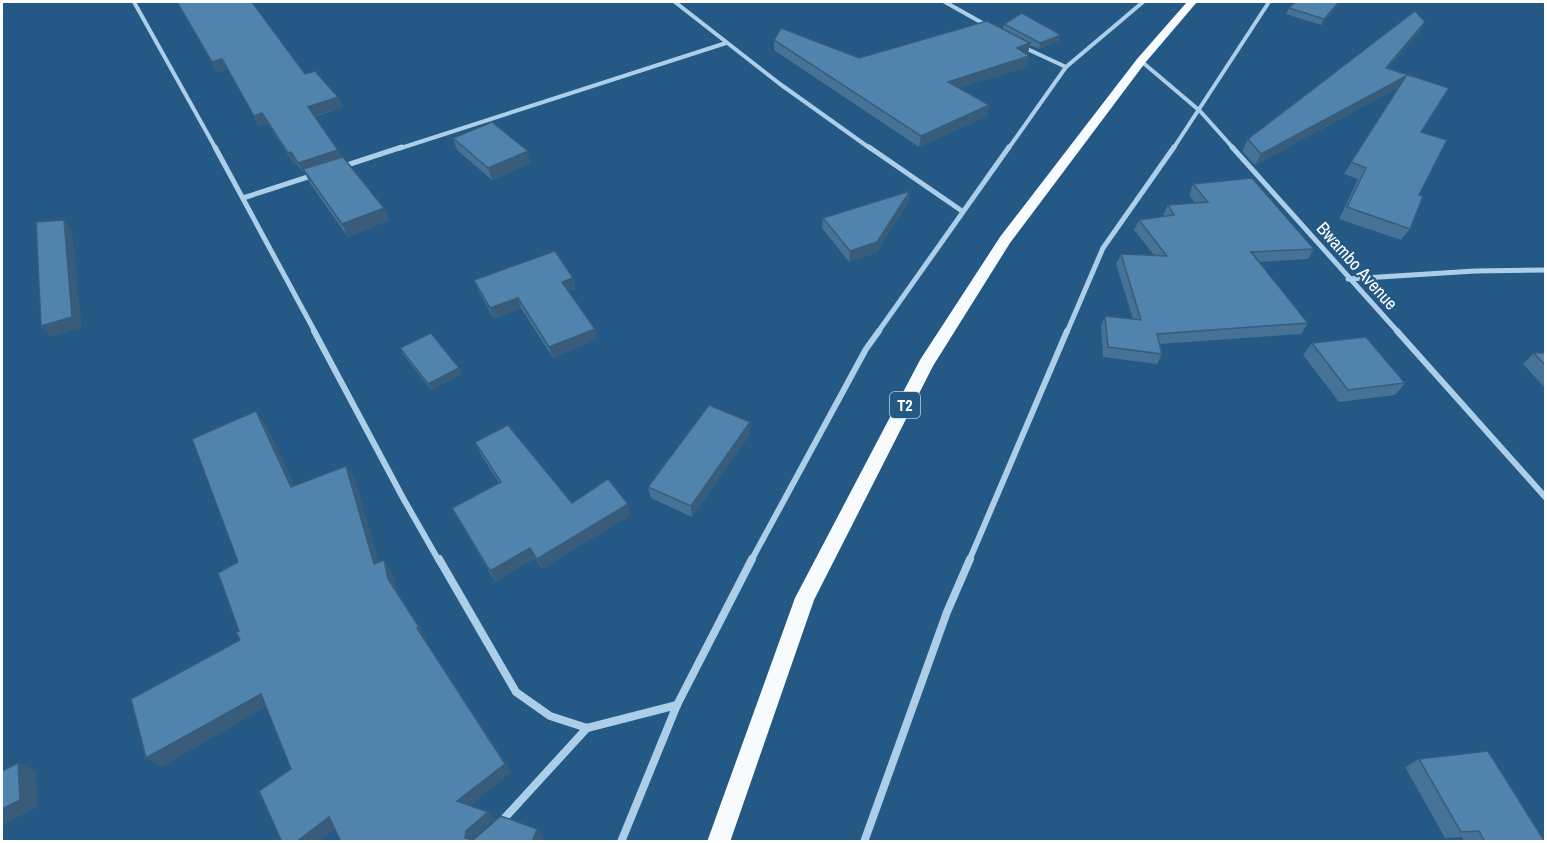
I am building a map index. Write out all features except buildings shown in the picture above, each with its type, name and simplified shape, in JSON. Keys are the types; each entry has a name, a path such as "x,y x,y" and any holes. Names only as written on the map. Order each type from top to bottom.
{"highway":[{"name":"T2","path":"718,842 805,598 926,364 1005,240 1141,61 1192,2"}],"street":[{"path":"134,2 243,198 403,498 516,692 550,716 587,728 677,705"},
{"path":"675,2 726,43 866,146 962,211"},
{"path":"945,2 993,30"},
{"path":"621,842 677,705 730,600 867,349 962,211 1066,67 1143,2"},
{"path":"864,842 947,612 1103,248 1200,111 1269,2"},
{"path":"333,169 726,43"},
{"path":"1022,46 1066,67"},
{"name":"Bwambo Avenue","path":"1141,61 1200,111 1545,498"},
{"path":"243,198 322,173"},
{"path":"1348,279 1475,271 1545,270"},
{"path":"492,830 547,774 587,728"}]}
